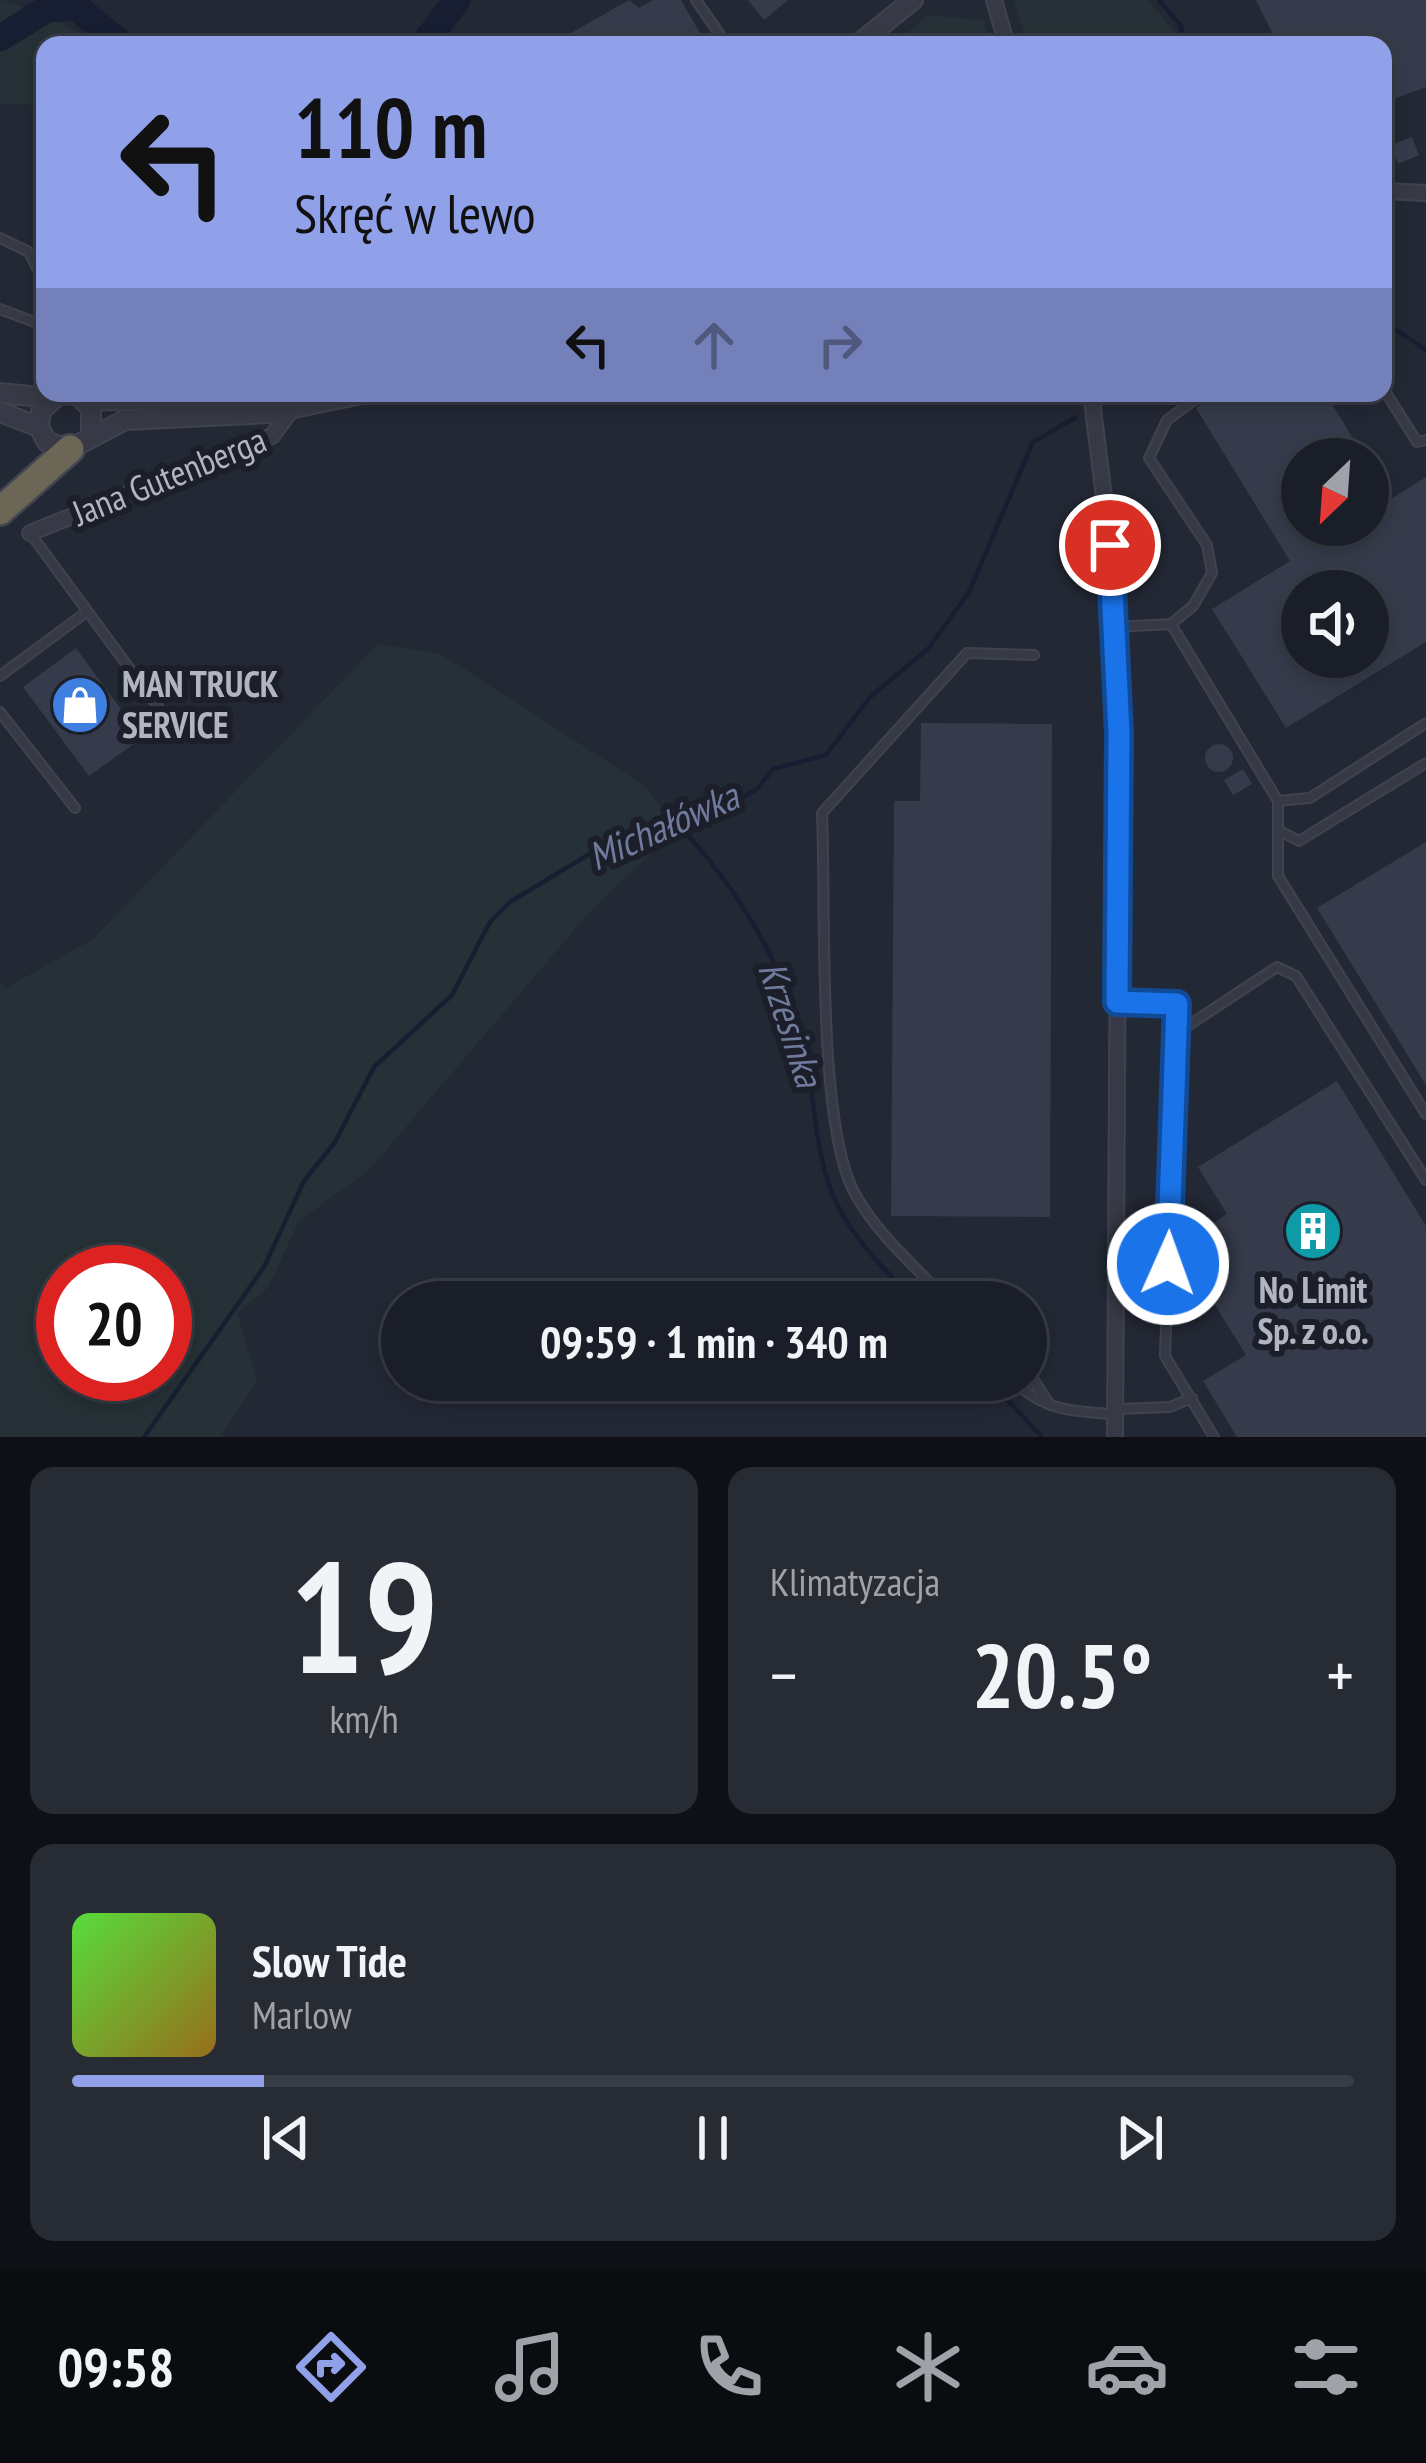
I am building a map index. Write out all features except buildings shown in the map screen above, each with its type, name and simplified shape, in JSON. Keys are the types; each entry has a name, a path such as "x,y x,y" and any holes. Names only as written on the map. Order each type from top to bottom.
{"highway":[{"path":"0,511 58,445"}],"street":[{"path":"863,36 892,0"},
{"path":"867,36 913,0"},
{"path":"993,5 1004,36"},
{"path":"1392,192 1426,194"},
{"path":"0,393 36,397"},
{"path":"48,402 41,410 58,445"},
{"path":"58,445 94,417 86,402"},
{"path":"0,412 58,445 139,418 241,415 292,402"},
{"name":"Jana Gutenberga","path":"30,533 272,436 298,402"},
{"path":"1092,402 1114,627 1119,733 1115,1437"}],"lane":[{"path":"696,0 722,36"},
{"path":"0,238 29,252 36,266"},
{"path":"0,308 36,322"},
{"path":"1392,401 1421,441"},
{"path":"1114,627 1171,624 1193,606 1212,573 1207,545 1149,458 1167,420 1192,402"},
{"path":"30,533 174,729"},
{"path":"0,676 85,613"},
{"path":"1171,624 1277,801 1278,876 1426,1114"},
{"path":"929,1281 881,1231 847,1176 832,1089 822,813 967,653 1034,656"},
{"path":"0,712 75,808"},
{"path":"1277,801 1310,798 1426,723"},
{"path":"1278,830 1298,841 1426,763"},
{"path":"1176,1034 1277,967 1296,976 1426,1180"},
{"path":"1117,1002 1177,1004 1165,1356 1214,1437"},
{"path":"1039,1401 1115,1412 1170,1407 1192,1398"},
{"path":"1047,1401 1050,1406"}],"shaded area":[{"path":"0,0 87,36 36,36 36,105 0,104"},
{"path":"1014,0 1148,0 1178,36 1024,36"},
{"path":"928,15 983,20 988,36 904,36"},
{"path":"378,644 441,654 645,786 677,828 588,914 370,1169 299,1221 268,1288 237,1313 257,1381 220,1437 0,1437 0,982 6,988 93,939"}],"waterway":[{"path":"430,36 457,0"},
{"name":"Michałówka","path":"1159,0 1181,26 1182,36"},
{"path":"0,38 47,9 76,7 112,36"},
{"path":"1392,327 1426,350"},
{"name":"Michałówka","path":"144,1437 264,1267 304,1181 335,1142 374,1067 452,995 490,922 510,902 606,844 682,814 730,804 757,789 773,769 826,755 870,697 928,649 969,592 1033,442 1075,418"},
{"name":"Krzesinka","path":"674,820 745,910 773,960 802,1035 832,1193 848,1224 896,1281"},
{"name":"Krzesinka","path":"1009,1401 1042,1437"}],"place":[{"name":"MAN TRUCK SERVICE","path":"80,705"},
{"name":"No Limit Sp. z o.o.","path":"1313,1231"}],"route":[{"path":"1110,545 1119,733 1117,1002 1177,1004 1168,1264"}]}
